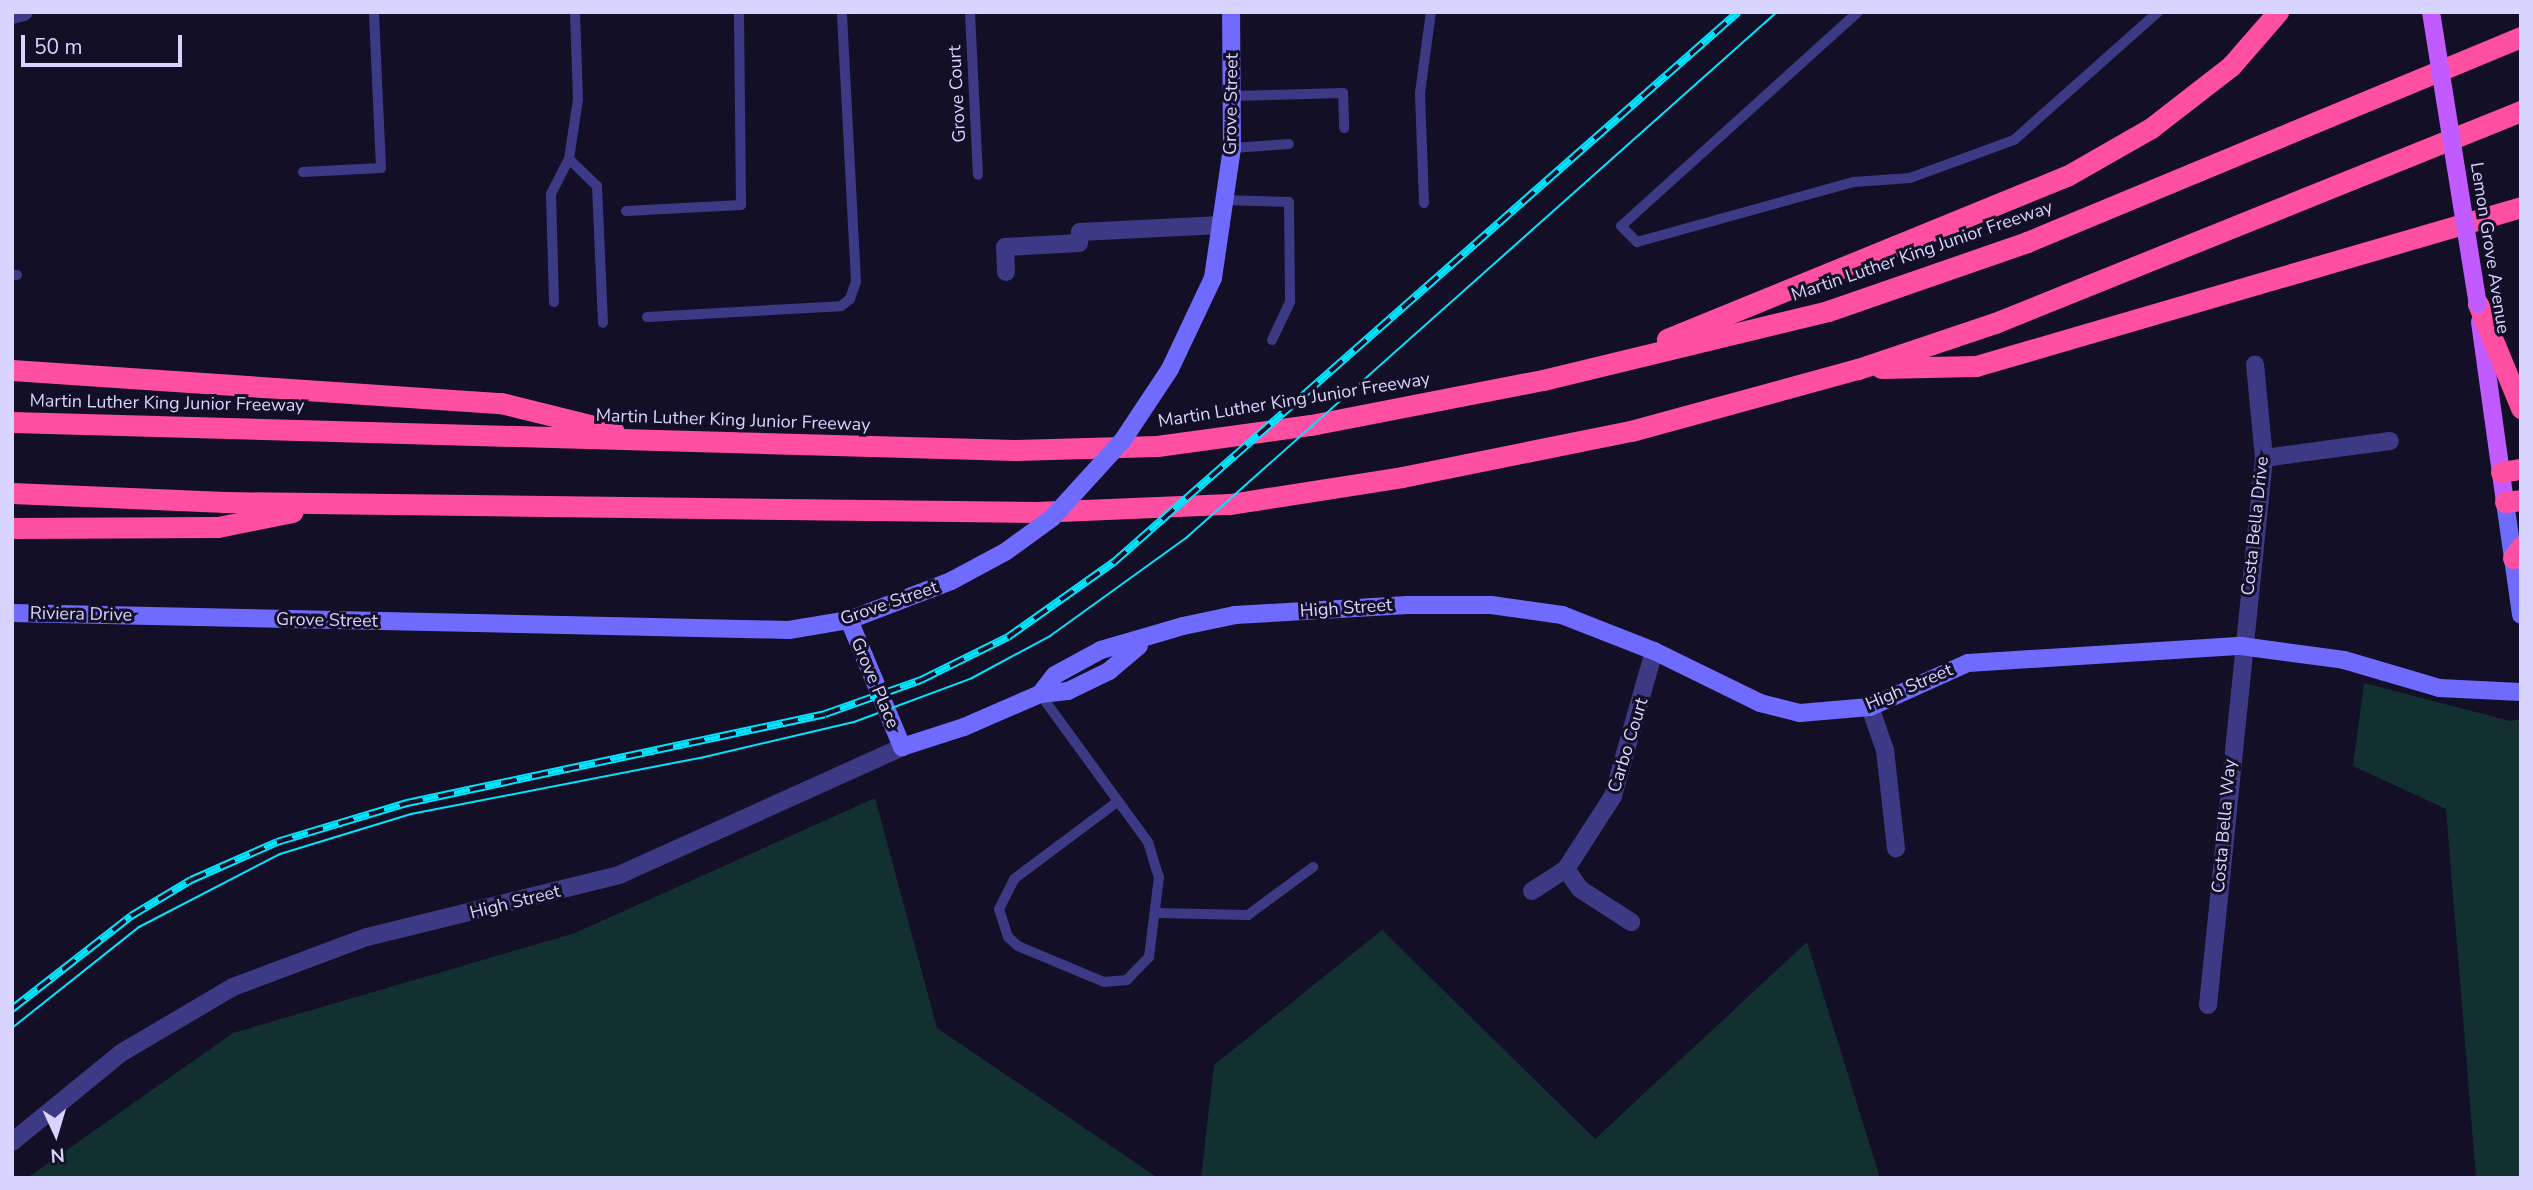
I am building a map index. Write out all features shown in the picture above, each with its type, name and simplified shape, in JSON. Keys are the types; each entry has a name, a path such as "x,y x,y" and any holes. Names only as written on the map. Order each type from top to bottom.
{"highway":[{"path":"1597,367 2067,176 2151,128 2231,66 2278,12"},
{"name":"Martin Luther King Junior Freeway","path":"12,422 1015,450 1157,446 1311,425 1597,367 1828,311 2027,242 2521,37"},
{"path":"12,493 334,503 1036,512 1230,504 1402,477 1631,431 1858,369 1995,323 2521,111"},
{"path":"1858,369 1976,366 2521,207"},
{"path":"2478,304 2521,408"},
{"path":"12,370 501,403 660,442"},
{"path":"12,528 218,527 334,503"}],"main road":[{"name":"Grove Street","path":"151,614 705,631 789,630 849,620 951,581 1005,552 1052,518 1114,450 1170,369 1213,278 1232,148 1231,12"},
{"name":"Lemon Grove Avenue","path":"2431,12 2478,304 2511,470 2521,615"},
{"name":"High Street","path":"902,747 964,727 1040,694 1055,675 1101,650 1235,615 1491,605 1562,615 1654,651 1760,703 1800,713 1870,707 1968,663 2241,646 2344,660 2439,688 2521,692"},
{"name":"Riviera Drive","path":"12,613 151,614"},
{"name":"Grove Place","path":"849,620 902,747"}],"street":[{"path":"12,15 24,12"},
{"path":"1006,272 1005,247 1079,243 1080,232 1221,225"},
{"name":"Costa Bella Drive","path":"2241,646 2264,458 2255,365"},
{"path":"2264,458 2390,441"},
{"name":"Costa Bella Way","path":"2208,1005 2241,646"},
{"name":"Carbo Court","path":"1532,891 1566,869 1614,796 1654,651"},
{"path":"1870,707 1885,751 1896,848"},
{"name":"High Street","path":"12,1142 121,1053 233,987 367,937 619,875 902,747"},
{"path":"1566,869 1580,890 1631,922"}],"lane":[{"path":"303,172 381,168 374,12"},
{"path":"554,302 551,194 569,159 578,99 575,12"},
{"path":"626,211 741,205 739,12"},
{"path":"647,317 841,306 850,299 856,282 842,12"},
{"name":"Grove Court","path":"970,12 978,174"},
{"path":"1424,203 1420,93 1431,12"},
{"path":"1858,12 1621,226 1637,243 1854,182 1910,178 2014,140 2158,12"},
{"path":"1232,96 1343,93 1345,128"},
{"path":"1232,148 1289,144"},
{"path":"569,159 597,186 603,323"},
{"path":"1224,200 1289,202 1290,302 1272,340"},
{"path":"1040,694 1148,842 1159,877 1157,913 1149,957 1127,980 1104,982 1008,937 999,909 1014,879 1117,802"},
{"path":"1157,913 1248,915 1313,867"}],"green space":[{"path":"2364,683 2510,721 2521,719 2521,1178 2476,1178 2446,809 2353,766"},
{"path":"875,798 937,1028 1158,1178 27,1178 233,1033 575,933"},
{"path":"1382,930 1595,1139 1807,942 1880,1178 1201,1178 1214,1065"}],"tram line":[{"path":"12,1028 139,927 280,854 411,814 700,758 854,722 972,678 1050,636 1186,538 1777,12"}],"railway":[{"path":"12,1009 131,916 191,880 277,842 407,803 825,714 921,680 1008,637 1114,562 1738,12"}]}
